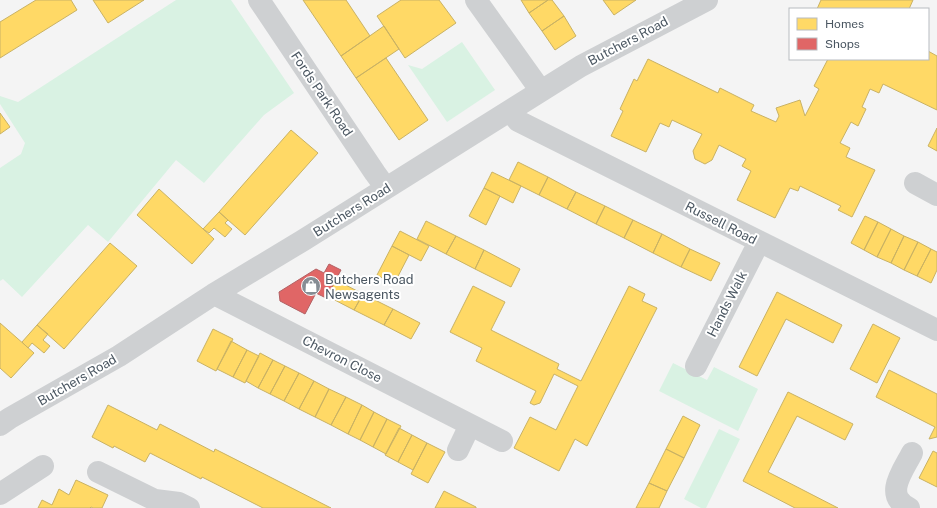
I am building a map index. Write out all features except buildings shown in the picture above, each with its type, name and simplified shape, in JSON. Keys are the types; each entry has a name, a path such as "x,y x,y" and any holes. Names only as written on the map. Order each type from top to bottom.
{"street":[{"name":"Fords Park Road","path":"259,0 386,188"},
{"path":"476,0 541,91"},
{"name":"Butchers Road","path":"0,425 119,356 214,294 302,241 581,66 707,0"},
{"name":"Russell Road","path":"510,111 518,121 937,330"},
{"path":"915,183 937,195"},
{"name":"Hands Walk","path":"696,366 759,242"},
{"name":"Chevron Close","path":"214,294 502,441"},
{"path":"458,450 470,424"},
{"path":"909,508 902,504 896,496 895,488 912,453"},
{"path":"0,494 43,466"},
{"path":"98,472 153,504 179,503 189,508"}],"green space":[{"path":"176,0 231,0 294,93 264,115 204,183 176,160 108,242 88,225 22,297 3,279 0,281 0,168 21,154 25,143 0,104 0,96 18,102"},
{"path":"462,42 495,90 447,122 408,65 422,69"},
{"path":"673,363 707,380 714,367 758,389 738,431 659,391"},
{"path":"719,429 740,439 706,508 701,508 684,499"}],"place":[{"name":"Butchers Road Newsagents","path":"311,286"}]}
